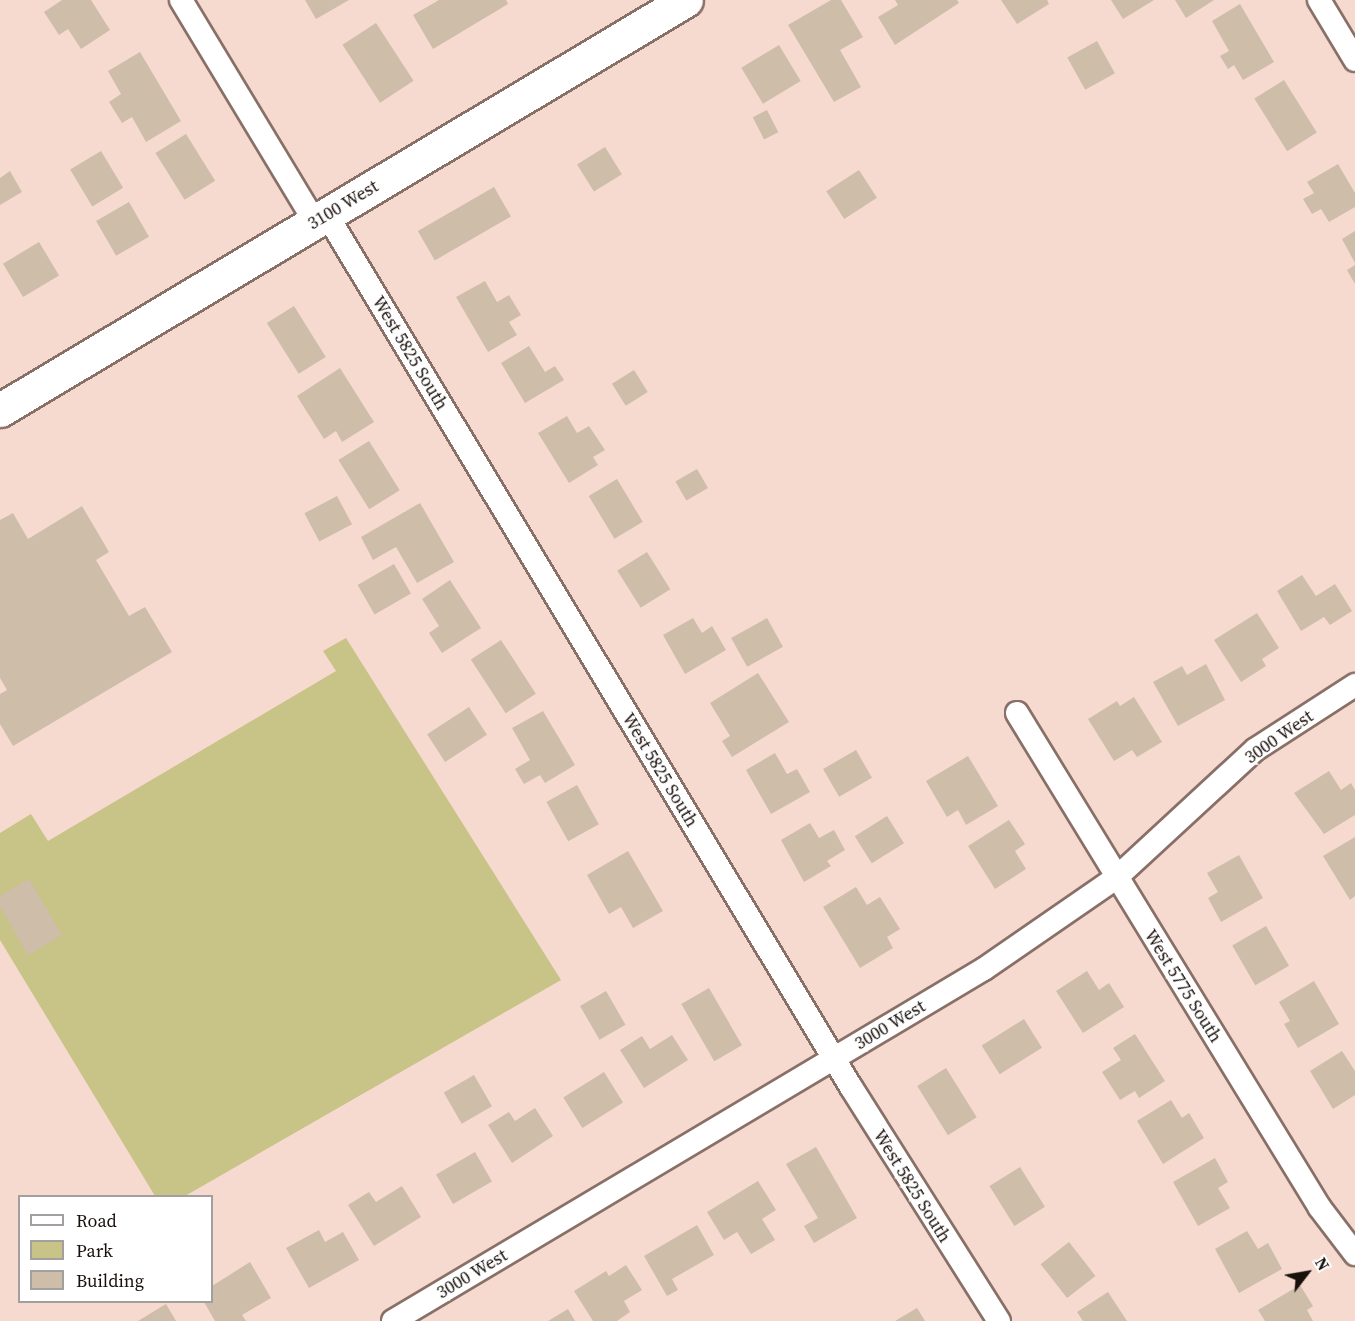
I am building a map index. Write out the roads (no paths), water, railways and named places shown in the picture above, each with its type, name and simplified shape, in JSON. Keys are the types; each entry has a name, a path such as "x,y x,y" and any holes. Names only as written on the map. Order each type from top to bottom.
{"street":[{"name":"West 5825 South","path":"181,0 321,218 834,1058 999,1321"},
{"name":"3100 West","path":"0,410 686,0"},
{"path":"1319,0 1355,60"},
{"name":"3000 West","path":"393,1321 984,969 1116,878 1256,749 1355,685"},
{"name":"West 5775 South","path":"1017,713 1320,1208 1355,1254"}]}
